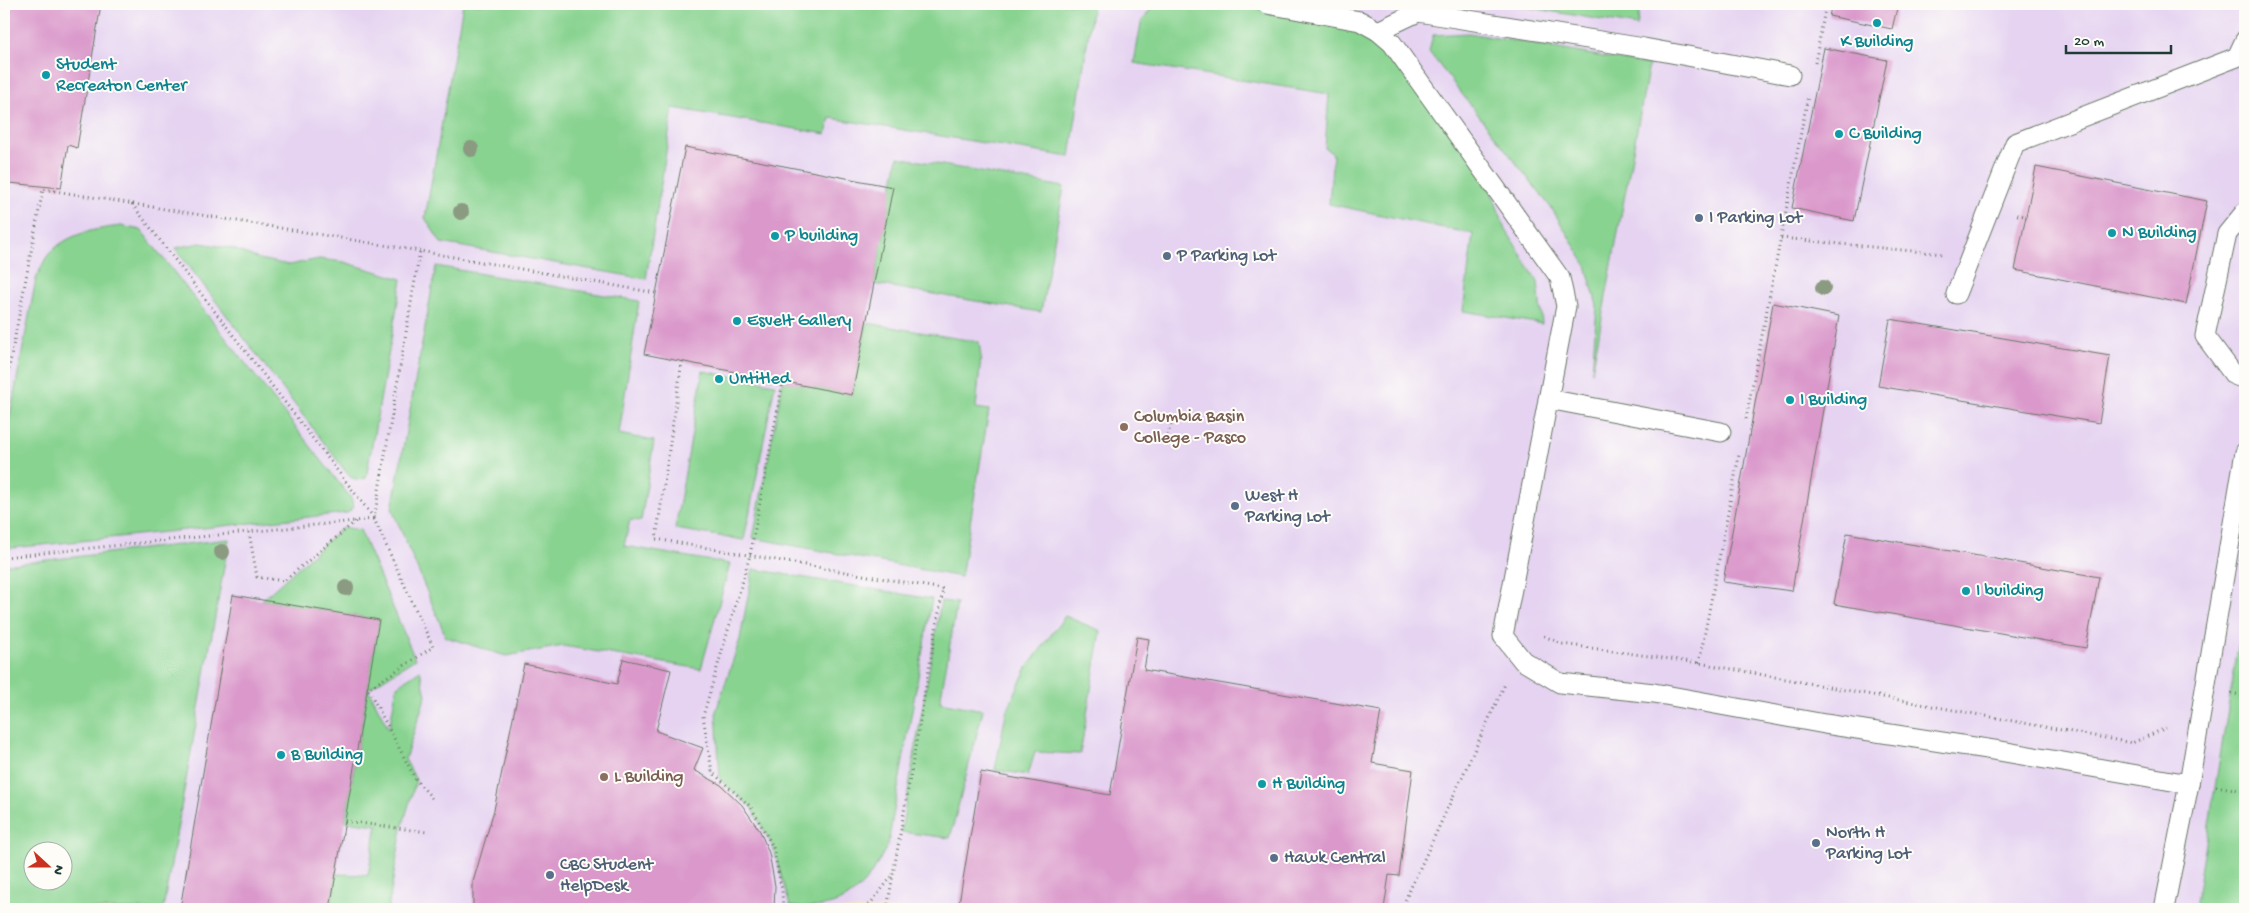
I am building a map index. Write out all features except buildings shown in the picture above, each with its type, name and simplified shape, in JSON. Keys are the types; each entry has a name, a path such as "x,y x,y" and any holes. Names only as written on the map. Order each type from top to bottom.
{"lane":[{"path":"1267,4 1360,21 1378,30 1392,43 1560,278 1566,306 1503,636 1523,660 1560,683 1654,693 1816,723 2078,764 2189,784"},
{"path":"1378,30 1418,12 1696,57 1790,75"},
{"path":"1956,294 2014,143 2237,57 2245,40"},
{"path":"2245,212 2226,234 2205,336 2234,375 2245,379"},
{"path":"1548,399 1721,432"},
{"path":"2164,909 2189,784 2245,452"}],"path":[{"path":"1813,72 1826,4"},
{"path":"1745,420 1809,92"},
{"path":"4,394 43,189 420,251 656,293"},
{"path":"132,204 374,519 433,648 368,689 416,780 432,798"},
{"path":"1988,213 2026,216"},
{"path":"1781,238 1952,255"},
{"path":"374,519 420,251"},
{"path":"682,362 656,538 943,589 887,909"},
{"path":"783,381 750,555 703,716 712,772 751,807 773,847 782,890 783,909"},
{"path":"1166,435 1172,424"},
{"path":"1699,663 1740,448"},
{"path":"4,557 374,519"},
{"path":"248,532 257,577 284,581 356,520"},
{"path":"1544,636 1562,644 1699,663 2132,742 2166,728"},
{"path":"1402,909 1505,684"},
{"path":"2231,693 2245,696"},
{"path":"2216,786 2245,792"},
{"path":"345,821 427,832"},
{"path":"866,909 894,875"}],"shaded area":[{"name":"Columbia Basin College - Pasco","path":"4,4 2245,4 2245,909 4,909"}],"green space":[{"path":"463,4 1093,4 1070,157 830,118 826,134 673,108 646,279 441,243 425,218"},
{"path":"1154,4 1267,4 1360,21 1392,43 1484,172 1506,230 1538,282 1542,324 1463,311 1473,234 1329,204 1333,154 1325,148 1329,94 1134,63 1141,23"},
{"path":"1508,4 1641,4 1637,26"},
{"path":"1469,33 1649,65 1592,372 1597,306 1586,265 1552,209 1429,52 1433,35"},
{"path":"898,157 1064,187 1041,312 874,284"},
{"path":"121,226 141,230 351,498 354,507 347,513 4,549 4,447 36,279 49,254 65,241 82,233"},
{"path":"200,243 231,248 259,259 289,265 319,259 344,262 402,279 366,478 358,480 350,477 175,248"},
{"path":"436,266 639,301 619,434 654,441 641,521 630,520 624,546 730,564 701,669 563,646 506,656 446,637 392,509"},
{"path":"867,323 979,342 981,357 976,408 989,410 961,577 753,538 783,381 852,395"},
{"path":"703,371 775,384 744,540 675,529"},
{"path":"343,527 360,530 415,659 368,689 389,729 397,686 420,670 426,695 405,759 416,780 402,828 388,909 330,909 336,874 368,875 377,825 345,821 379,620 262,600"},
{"path":"229,539 163,909 4,909 4,565"},
{"path":"753,569 932,599 888,844 880,860 862,885 839,901 825,906 790,906 773,847 751,807 720,780 716,711 740,639"},
{"path":"941,601 957,603 940,702 983,710 950,838 901,832"},
{"path":"2245,605 2245,909 2195,909"},
{"path":"1065,616 1101,631 1080,754 1035,752 1028,775 995,770 1006,713 1026,669"}],"place":[{"name":"K Building","path":"1877,23"},
{"name":"Student Recreaton Center","path":"46,75"},
{"name":"C Building","path":"1839,134"},
{"name":"I Parking Lot","path":"1699,218"},
{"name":"N Building","path":"2112,233"},
{"name":"P building","path":"775,236"},
{"name":"P Parking Lot","path":"1167,256"},
{"name":"Esvelt Gallery","path":"737,321"},
{"name":"Untitled","path":"719,379"},
{"name":"I Building","path":"1790,400"},
{"name":"Columbia Basin College - Pasco","path":"1124,427"},
{"name":"West H Parking Lot","path":"1235,506"},
{"name":"I building","path":"1966,591"},
{"name":"B Building","path":"281,755"},
{"name":"L Building","path":"604,777"},
{"name":"H Building","path":"1262,784"},
{"name":"North H Parking Lot","path":"1816,843"},
{"name":"Hawk Central","path":"1274,858"},
{"name":"CBC Student HelpDesk","path":"550,875"}]}
